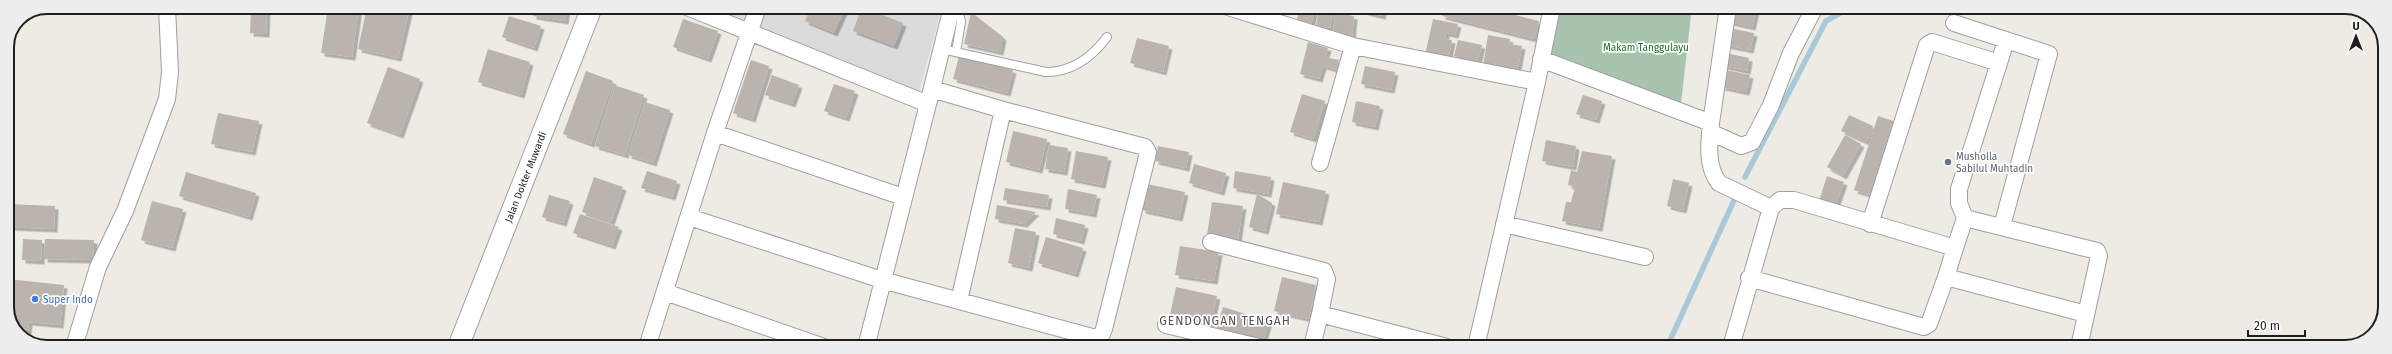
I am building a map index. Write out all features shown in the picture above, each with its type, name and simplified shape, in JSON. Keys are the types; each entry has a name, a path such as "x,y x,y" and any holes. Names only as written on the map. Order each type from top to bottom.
{"street":[{"path":"76,340 98,267 125,211 167,99 170,33 167,14"},
{"name":"Jalan Dokter Muwardi","path":"461,340 589,14"},
{"path":"706,14 749,30 928,104"},
{"path":"649,340 715,133 755,14"},
{"path":"868,340 903,197 932,89 949,51 952,14"},
{"path":"1250,14 1353,46 1537,82"},
{"path":"1478,340 1537,82 1551,14"},
{"path":"1727,14 1710,128 1711,168 1719,183 1771,208"},
{"path":"1541,59 1710,128 1741,146 1752,142 1771,105 1791,52 1811,14"},
{"path":"1954,23 2049,55 2002,226"},
{"path":"1749,278 1924,327 1929,324 1965,218 1959,203 1959,189 2006,40"},
{"path":"1870,224 1927,45 1932,42 1999,63"},
{"path":"1320,163 1353,46"},
{"path":"689,217 882,280 1092,337 1101,336 1146,161 1148,152 1145,147 1003,110 932,89"},
{"path":"959,300 1003,110"},
{"path":"715,133 903,197"},
{"path":"1733,340 1749,278 1771,208 1777,202 1790,199 1955,248"},
{"path":"1965,218 2002,226 2097,251 2099,256 2080,340"},
{"path":"1504,224 1645,258"},
{"path":"1211,242 1324,271 1327,276 1314,340"},
{"path":"1946,277 2086,314"},
{"path":"665,292 804,340"},
{"path":"1320,314 1420,340"},
{"path":"1166,324 1231,340"}],"lane":[{"path":"949,51 1046,72 1056,72 1082,61 1093,54 1107,37"}],"shaded area":[{"path":"724,14 940,14 918,96"}],"green space":[{"name":"Makam Tanggulayu","path":"1557,14 1691,14 1681,103 1549,53"}],"building":[{"path":"251,14 267,14 266,34 250,33"},
{"path":"327,14 358,14 352,57 321,53"},
{"path":"366,14 408,14 398,58 358,49"},
{"path":"533,14 566,14 565,21 533,16"},
{"path":"808,14 843,14 834,33 805,21"},
{"path":"859,14 880,14 903,23 894,46 853,31"},
{"path":"971,14 974,14 1003,37 1000,52 964,44"},
{"path":"1298,14 1314,14 1311,26 1296,24"},
{"path":"1318,14 1332,14 1330,28 1316,26"},
{"path":"1335,14 1354,16 1352,38 1333,35"},
{"path":"1442,14 1511,14 1539,21 1534,39 1442,16"},
{"path":"1731,14 1755,14 1752,27 1729,22"},
{"path":"509,16 541,26 534,48 502,37"},
{"path":"683,19 718,31 708,59 673,47"},
{"path":"1433,19 1458,24 1455,35 1446,33 1445,39 1452,40 1448,60 1425,55"},
{"path":"1729,28 1754,33 1750,50 1725,45"},
{"path":"1488,35 1510,39 1509,44 1522,46 1517,72 1483,66"},
{"path":"1137,38 1169,46 1163,72 1130,63"},
{"path":"1458,40 1482,45 1478,61 1472,60 1471,66 1458,63 1460,58 1454,56"},
{"path":"1308,42 1328,48 1325,57 1339,60 1337,70 1323,66 1319,79 1300,74"},
{"path":"488,49 530,62 521,95 478,82"},
{"path":"1726,53 1749,58 1747,71 1724,66"},
{"path":"959,56 1013,70 1007,93 953,79"},
{"path":"751,60 769,66 752,119 733,113"},
{"path":"1365,66 1395,72 1391,90 1361,84"},
{"path":"388,67 420,79 400,135 367,123"},
{"path":"1726,70 1750,75 1746,92 1722,87"},
{"path":"586,71 613,81 591,144 563,134"},
{"path":"772,75 799,85 792,104 765,95"},
{"path":"834,84 855,91 846,118 824,111"},
{"path":"614,85 644,95 625,155 595,146"},
{"path":"1302,94 1325,101 1313,139 1290,132"},
{"path":"1583,95 1602,101 1596,120 1576,114"},
{"path":"1356,101 1380,106 1375,127 1352,122"},
{"path":"645,102 670,110 653,163 628,155"},
{"path":"218,113 259,121 252,152 211,144"},
{"path":"1849,115 1873,126 1866,142 1841,131"},
{"path":"1878,116 1900,123 1876,197 1854,190"},
{"path":"1013,131 1047,139 1039,170 1006,162"},
{"path":"1845,135 1861,144 1843,176 1827,167"},
{"path":"1546,140 1576,146 1573,167 1542,161"},
{"path":"1049,145 1068,148 1064,172 1045,169"},
{"path":"1158,146 1189,152 1186,168 1155,161"},
{"path":"1076,151 1108,157 1102,185 1071,179"},
{"path":"1582,151 1612,156 1599,228 1562,221 1566,202 1571,202 1575,187 1568,185 1571,170 1577,172"},
{"path":"1194,164 1226,173 1221,192 1189,183"},
{"path":"647,171 677,181 672,197 641,188"},
{"path":"1235,171 1271,177 1268,194 1233,188"},
{"path":"186,172 256,193 249,217 179,196"},
{"path":"1827,176 1844,182 1835,207 1819,201"},
{"path":"594,177 623,187 611,222 582,212"},
{"path":"1673,179 1689,183 1683,210 1667,206"},
{"path":"1283,182 1326,191 1319,222 1276,214"},
{"path":"1147,184 1185,192 1179,218 1142,210"},
{"path":"1005,188 1049,195 1047,207 1003,200"},
{"path":"1068,189 1097,195 1093,214 1065,209"},
{"path":"1257,194 1272,203 1265,231 1249,227"},
{"path":"549,195 570,201 563,223 542,217"},
{"path":"152,201 183,209 172,248 141,240"},
{"path":"1212,202 1243,206 1238,239 1207,235"},
{"path":"14,204 55,206 54,229 14,227"},
{"path":"997,205 1036,212 1024,224 995,219"},
{"path":"580,214 619,227 612,246 573,233"},
{"path":"1056,218 1085,225 1081,241 1053,234"},
{"path":"1015,228 1036,232 1029,268 1008,263"},
{"path":"1046,237 1083,248 1075,274 1038,263"},
{"path":"23,239 42,240 41,261 22,260"},
{"path":"45,239 94,240 93,260 44,259"},
{"path":"1180,246 1219,252 1214,281 1175,275"},
{"path":"1282,277 1316,285 1309,319 1274,311"},
{"name":"Super Indo","path":"14,280 64,285 60,325 29,322 28,334 19,326 15,316"},
{"path":"1176,287 1217,296 1210,327 1169,319"},
{"path":"1223,307 1269,321 1263,340 1249,340 1216,330"}],"waterway":[{"path":"1745,177 1826,21 1838,14"},
{"path":"1670,340 1736,196"}],"place":[{"name":"Musholla Sabilul Muhtadin","path":"1948,162"},
{"name":"Super Indo","path":"35,299"}],"district":[{"name":"GENDONGAN TENGAH","path":"1225,321"}]}
